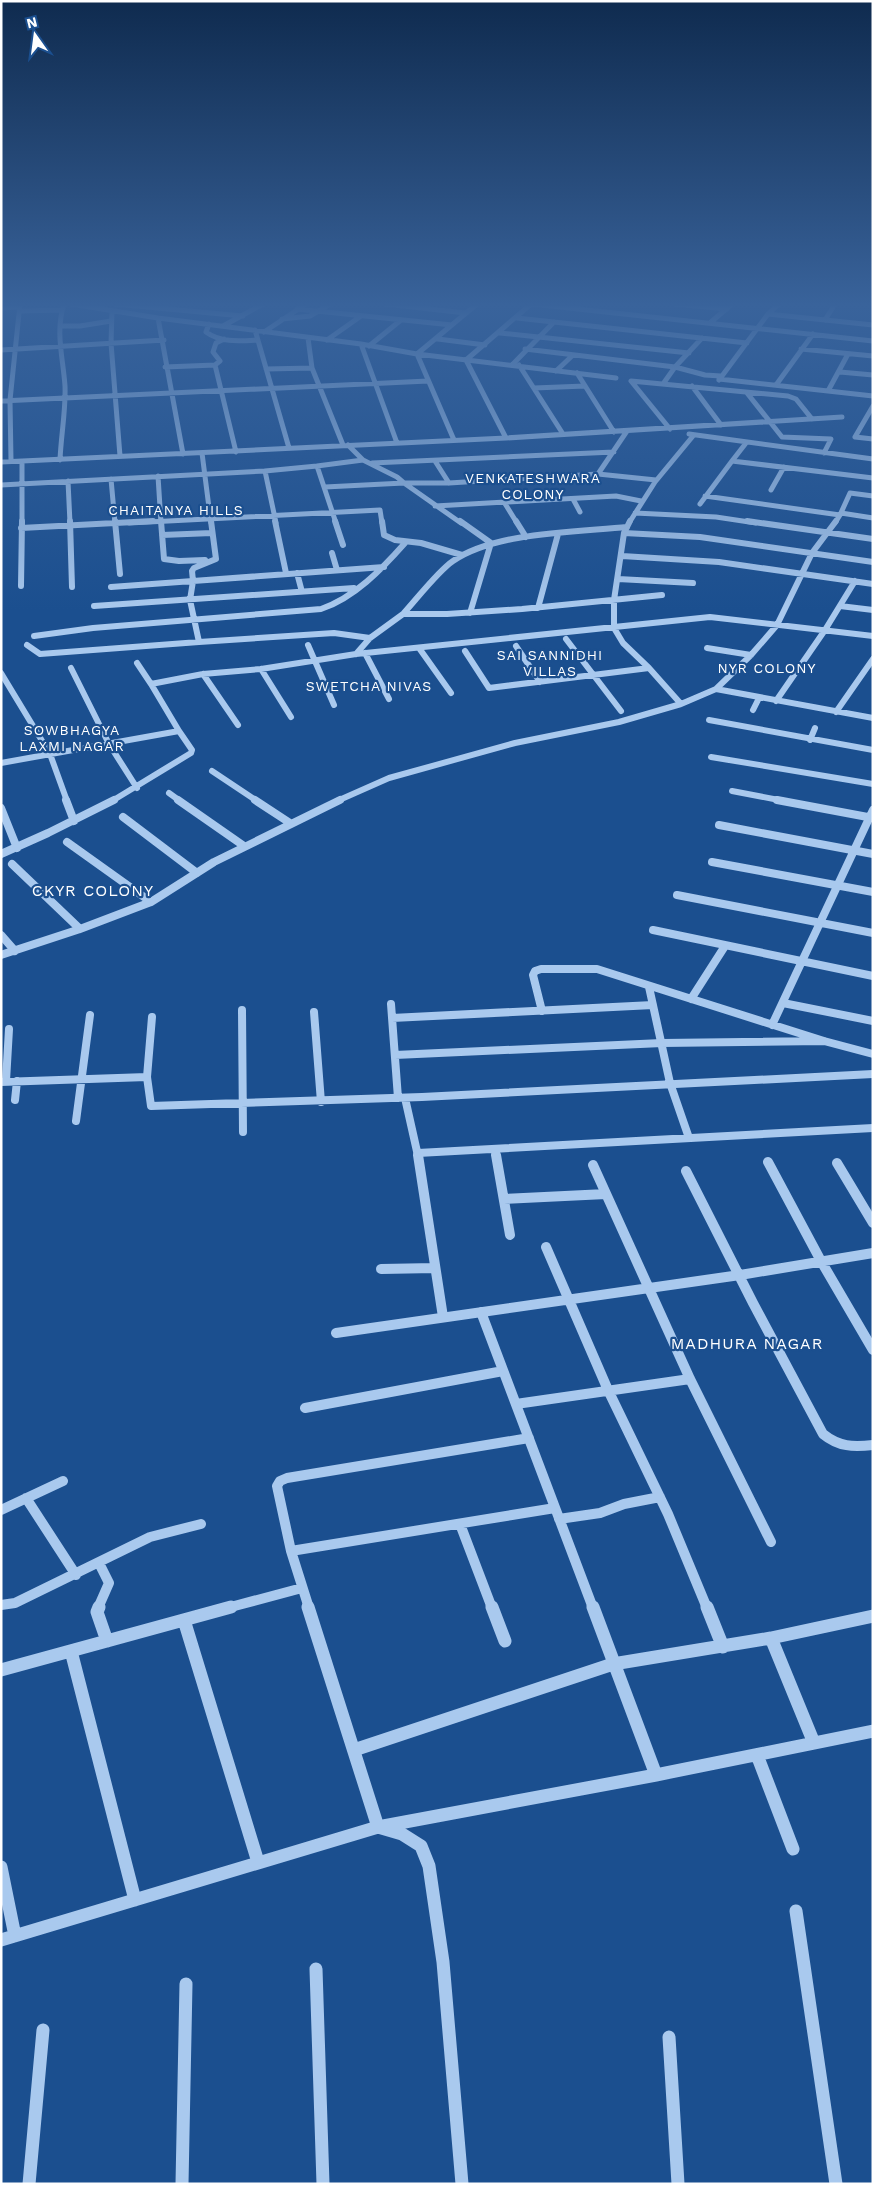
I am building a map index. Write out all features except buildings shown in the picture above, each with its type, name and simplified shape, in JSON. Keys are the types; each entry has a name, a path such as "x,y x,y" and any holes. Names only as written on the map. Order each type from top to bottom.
{"street":[{"path":"10,406 11,462"},
{"path":"60,460 63,406"},
{"path":"116,406 120,456"},
{"path":"173,406 183,454"},
{"path":"225,406 236,452"},
{"path":"277,406 289,448"},
{"path":"328,406 346,445 363,460 397,477 435,506 491,543"},
{"path":"384,406 397,443"},
{"path":"439,406 454,440"},
{"path":"490,406 506,438"},
{"path":"545,406 563,434"},
{"path":"597,406 614,432"},
{"path":"652,406 672,428 693,436 873,459"},
{"path":"707,406 721,425"},
{"path":"757,406 782,436 831,439 824,453"},
{"path":"801,406 812,419"},
{"path":"873,406 855,437 873,439"},
{"path":"1,462 506,438 842,417"},
{"path":"598,474 627,431"},
{"path":"681,704 649,668 623,643 614,628 614,600 625,530 640,500 693,436"},
{"path":"700,504 746,443"},
{"path":"370,463 614,452"},
{"path":"202,453 209,518 216,559"},
{"path":"1,485 264,471 363,460"},
{"path":"732,460 873,478"},
{"path":"435,461 449,483"},
{"path":"21,586 22,462"},
{"path":"318,466 343,544"},
{"path":"771,490 784,467"},
{"path":"264,471 286,573"},
{"path":"325,488 598,474 656,480"},
{"path":"158,476 162,520 162,556 166,560 216,559"},
{"path":"111,479 120,574"},
{"path":"68,481 72,587"},
{"path":"1,955 80,929 151,902 244,846 389,778 515,743 619,722 681,704 716,689 752,655 777,625 812,553 829,533 850,494 873,496"},
{"path":"435,506 616,496 640,500"},
{"path":"705,496 873,518"},
{"path":"572,499 580,512"},
{"path":"504,502 526,536"},
{"path":"21,528 380,510 384,535 389,539 405,543 414,542 462,555"},
{"path":"635,513 716,517 873,539"},
{"path":"356,654 370,638 403,614 451,562 462,555 491,543 526,536 625,530 700,537 873,562"},
{"path":"162,535 212,533"},
{"path":"538,608 558,534"},
{"path":"34,636 93,628 321,609 336,604 384,566 405,543"},
{"path":"470,612 491,543"},
{"path":"332,553 337,570"},
{"path":"622,556 719,562 873,584"},
{"path":"199,642 190,600 193,581 192,571 194,568 216,559"},
{"path":"111,587 384,566"},
{"path":"297,573 302,592"},
{"path":"618,579 693,583"},
{"path":"776,700 825,630 855,581"},
{"path":"94,606 354,588"},
{"path":"403,614 538,608 662,595"},
{"path":"840,606 873,610"},
{"path":"151,684 203,674 261,668 356,654 710,617 873,636"},
{"path":"28,645 40,654 334,632 370,638"},
{"path":"566,640 621,711"},
{"path":"308,645 334,705"},
{"path":"516,646 540,682"},
{"path":"419,648 451,693"},
{"path":"707,648 752,655"},
{"path":"466,652 489,688 649,668"},
{"path":"365,653 390,699"},
{"path":"836,712 873,659"},
{"path":"1,854 18,848 74,821 136,788 191,753 192,750 137,663"},
{"path":"71,668 109,744 136,788"},
{"path":"261,668 291,717"},
{"path":"1,673 50,754 74,821"},
{"path":"203,674 238,724"},
{"path":"716,689 873,718"},
{"path":"752,710 758,698"},
{"path":"709,720 873,750"},
{"path":"810,740 815,728"},
{"path":"1,763 179,731"},
{"path":"711,757 873,784"},
{"path":"212,771 290,823"},
{"path":"732,791 872,815 836,886 772,1025"},
{"path":"169,793 244,846"},
{"path":"1,808 18,848"},
{"path":"122,817 197,873"},
{"path":"720,825 873,854"},
{"path":"67,842 151,902"},
{"path":"712,862 873,892"},
{"path":"12,864 80,929"},
{"path":"676,895 873,933"},
{"path":"653,930 802,963 873,976"},
{"path":"1,935 15,951"},
{"path":"692,999 725,946"},
{"path":"542,1011 533,976 535,971 541,969 597,969 772,1025 873,1054"},
{"path":"649,987 670,1083 689,1138"},
{"path":"783,1003 873,1021"},
{"path":"391,1004 395,1055 402,1098 418,1153 443,1317"},
{"path":"392,1018 653,1005"},
{"path":"242,1010 243,1132"},
{"path":"314,1012 320,1102"},
{"path":"76,1121 90,1014"},
{"path":"152,1017 147,1077 151,1106 320,1102 873,1074"},
{"path":"9,1029 4,1081 147,1077"},
{"path":"395,1055 662,1043 824,1041"},
{"path":"15,1100 17,1081"},
{"path":"418,1153 873,1128"},
{"path":"495,1148 510,1234"},
{"path":"768,1162 821,1261 873,1350"},
{"path":"837,1163 873,1223"},
{"path":"593,1165 690,1379 771,1542"},
{"path":"686,1170 753,1303 823,1434 834,1444 848,1447 873,1444"},
{"path":"504,1199 606,1194"},
{"path":"546,1247 608,1390 660,1497 723,1647"},
{"path":"336,1333 648,1287 740,1276 821,1261 873,1254"},
{"path":"381,1269 435,1268"},
{"path":"481,1312 656,1776"},
{"path":"305,1408 503,1371"},
{"path":"516,1404 690,1379"},
{"path":"378,1827 291,1551 277,1486 280,1481 287,1478 529,1438"},
{"path":"1,1510 63,1480"},
{"path":"559,1519 600,1513 624,1504 660,1497"},
{"path":"26,1498 76,1575"},
{"path":"291,1551 555,1508"},
{"path":"1,1605 14,1603 76,1575 150,1537 201,1524"},
{"path":"460,1524 505,1641"},
{"path":"99,1563 109,1584 97,1612 107,1641"},
{"path":"1,1670 302,1588"},
{"path":"354,1750 613,1664 723,1647 873,1616"},
{"path":"184,1620 258,1862"},
{"path":"771,1638 814,1743"},
{"path":"71,1651 135,1900"},
{"path":"1,1940 378,1827 656,1776 873,1731"},
{"path":"757,1755 793,1848"},
{"path":"378,1827 402,1834 420,1846 429,1866 443,1962 462,2184"},
{"path":"1,1867 15,1936"},
{"path":"796,1911 836,2184"},
{"path":"316,1969 322,2184"},
{"path":"182,2184 186,1984"},
{"path":"29,2184 43,2030"},
{"path":"669,2037 678,2184"}],"district":[{"name":"VENKATESHWARA COLONY","path":"533,486"},
{"name":"CHAITANYA HILLS","path":"176,510"},
{"name":"SAI SANNIDHI VILLAS","path":"550,664"},
{"name":"NYR COLONY","path":"767,668"},
{"name":"SWETCHA NIVAS","path":"369,686"},
{"name":"SOWBHAGYA LAXMI NAGAR","path":"72,738"},
{"name":"CKYR COLONY","path":"93,890"},
{"name":"MADHURA NAGAR","path":"747,1343"}]}
